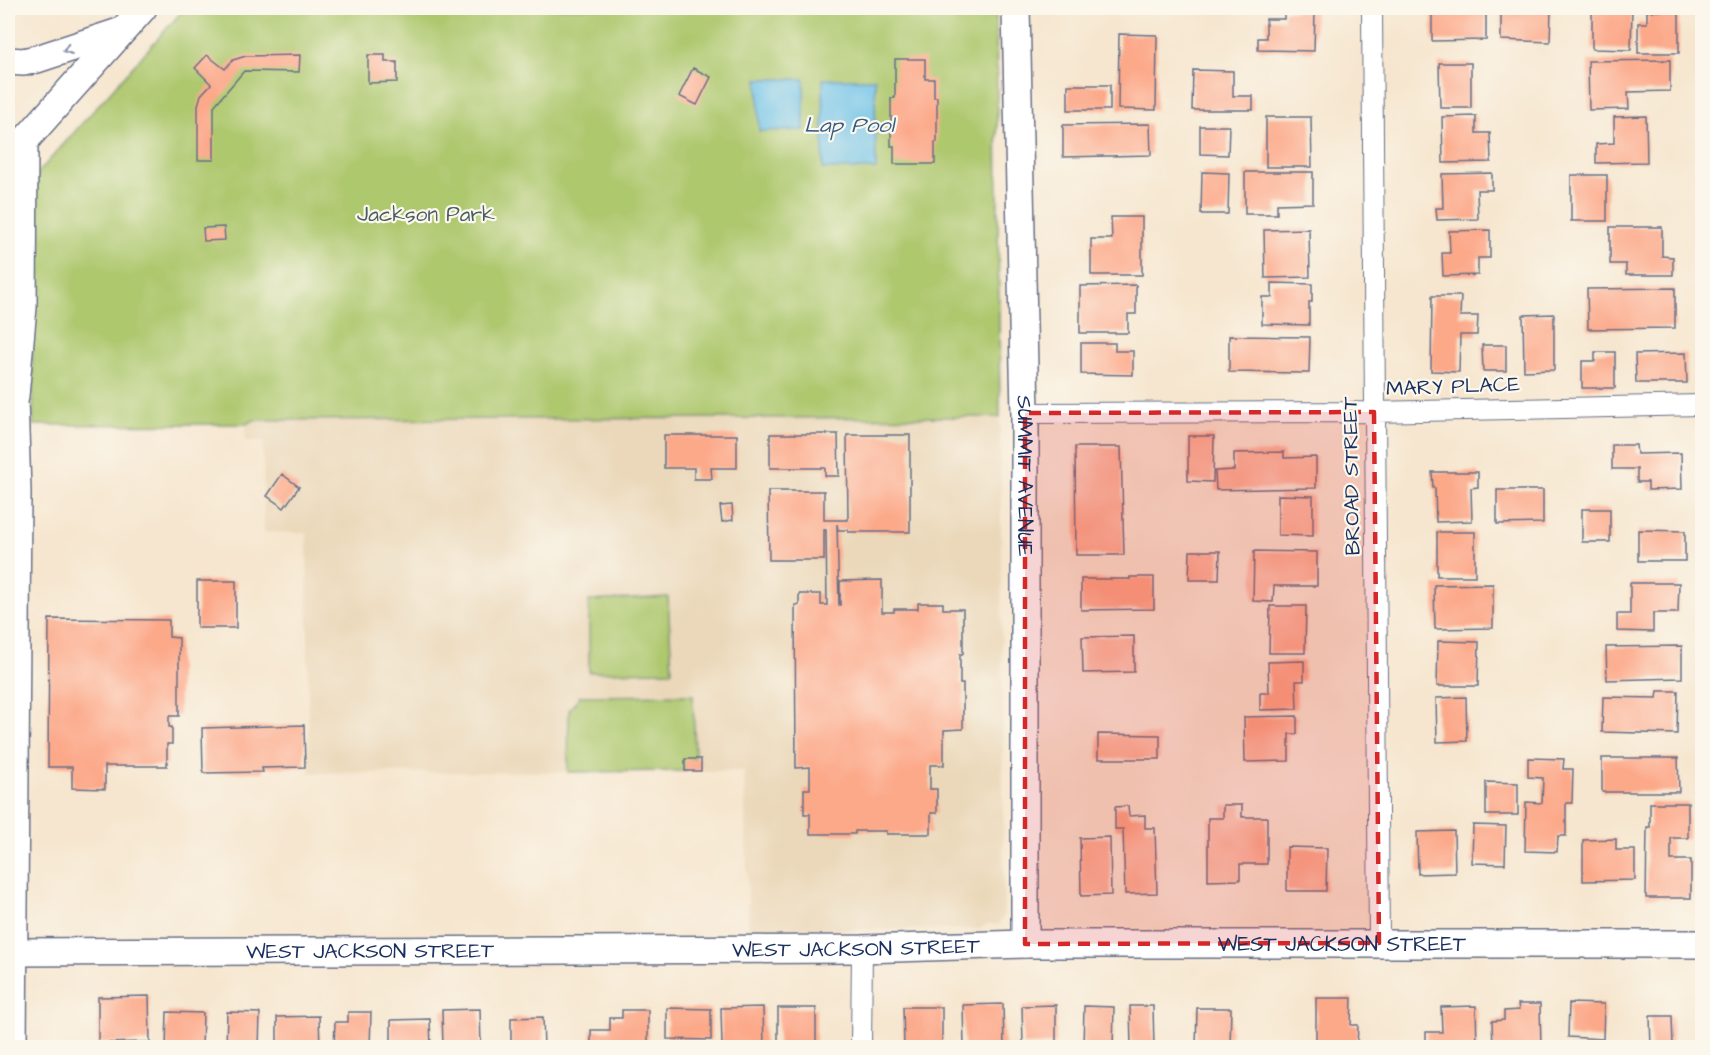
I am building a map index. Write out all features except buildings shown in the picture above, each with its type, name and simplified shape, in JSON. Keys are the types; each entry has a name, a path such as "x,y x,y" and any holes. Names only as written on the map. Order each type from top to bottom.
{"street":[{"path":"13,1047 10,952 16,490 11,388 23,307 16,152 143,8"},
{"name":"SUMMIT AVENUE","path":"1016,8 1025,413 1025,944"},
{"name":"BROAD STREET","path":"1372,8 1379,943"},
{"path":"8,62 38,59 123,31"},
{"name":"MARY PLACE","path":"1025,413 1374,412 1702,405"},
{"name":"WEST JACKSON STREET","path":"10,952 862,949 1025,944 1702,944"},
{"path":"861,1047 862,949"}],"highlighted area":[{"path":"1374,412 1379,943 1025,944 1025,413"}],"shaded area":[{"path":"1000,417 1004,910 1003,918 998,925 987,924 980,929 749,931 744,771 309,773 307,533 264,532 263,442 245,441 246,424 254,420"}],"green space":[{"name":"Jackson Park","path":"185,8 996,8 1000,417 254,420 246,424 33,425 31,203 37,174"},
{"path":"668,597 672,671 589,672 589,601"},
{"path":"693,695 695,759 686,760 685,771 568,772 569,710 580,696"}],"water":[{"path":"758,79 804,79 804,130 759,131"},
{"name":"Lap Pool","path":"823,79 875,79 876,169 823,169"}]}
